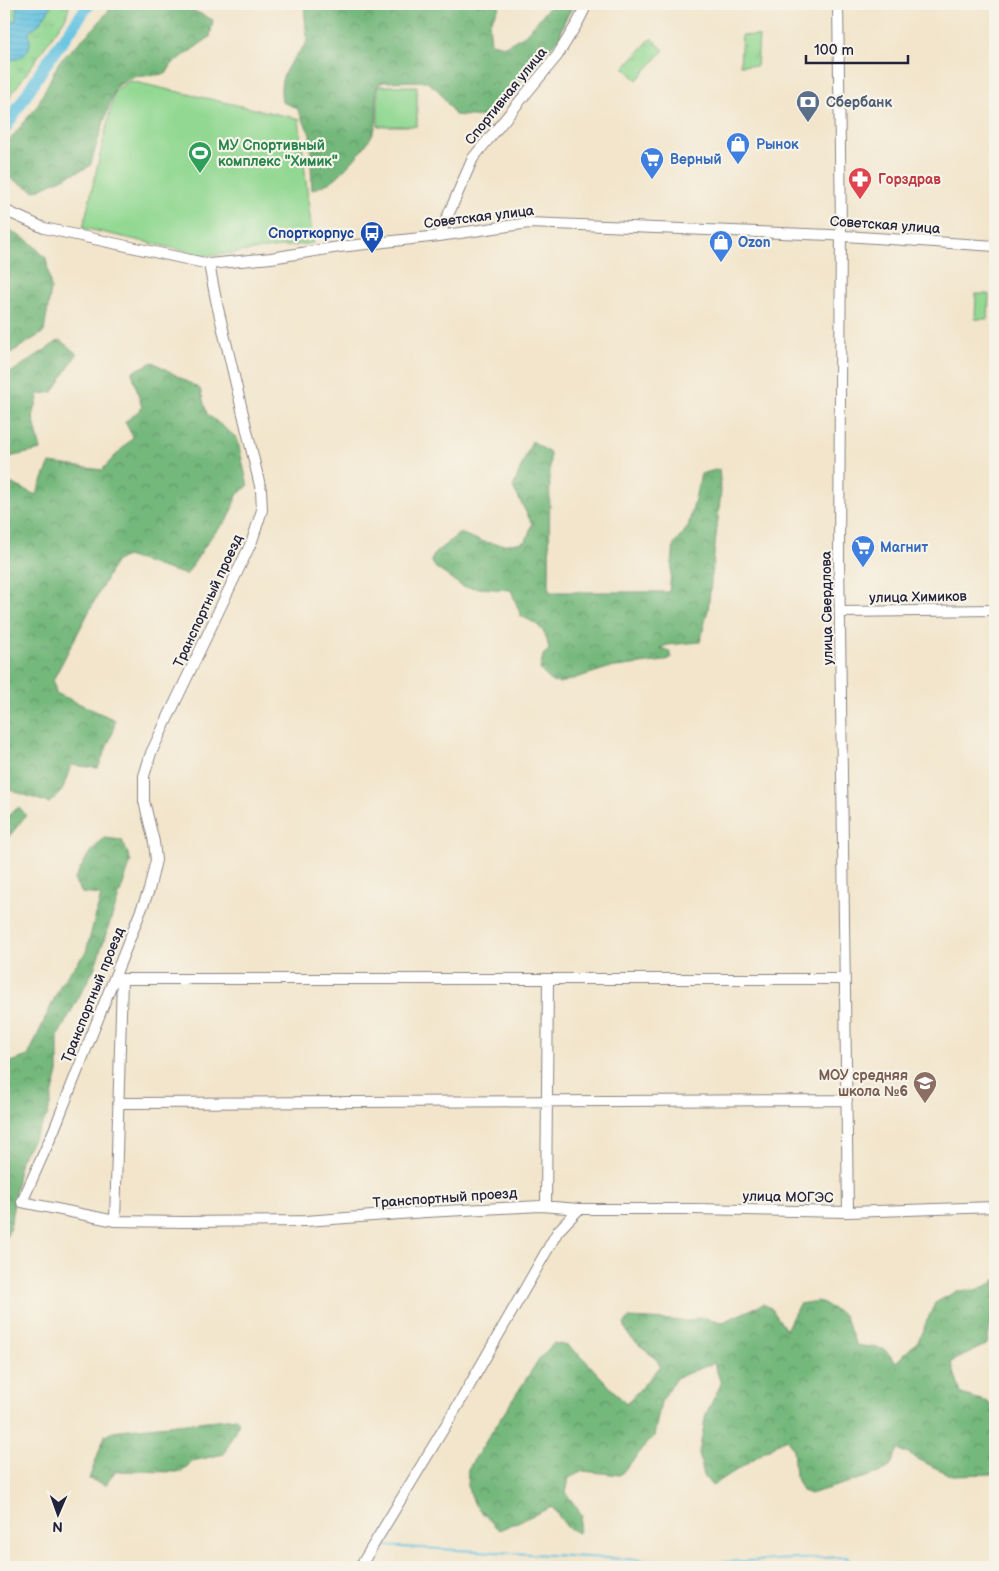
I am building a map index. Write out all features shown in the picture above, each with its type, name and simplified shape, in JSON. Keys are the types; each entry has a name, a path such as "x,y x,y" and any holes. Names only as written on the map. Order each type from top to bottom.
{"street":[{"name":"Спортивная улица","path":"439,236 474,158 557,56 578,22 586,4"},
{"name":"улица Свердлова","path":"838,4 841,236 839,537 848,1212"},
{"name":"Советская улица","path":"4,210 44,228 209,264 271,258 339,247 439,236 529,223 713,229 995,246"},
{"name":"Транспортный проезд","path":"209,264 216,300 256,462 262,490 262,510 252,541 151,753 144,776 144,801 154,842 156,860 150,890 118,979 22,1202 115,1221 183,1222 306,1221 465,1209 546,1206 579,1209"},
{"name":"улица Химиков","path":"841,612 995,610"},
{"path":"115,1221 118,1103 118,979 846,979"},
{"path":"546,1206 548,979"},
{"path":"118,1103 847,1100"},
{"name":"улица МОГЭС","path":"579,1209 694,1208 848,1212 995,1207"},
{"path":"360,1567 464,1395 558,1231 579,1209"}],"green space":[{"path":"4,4 70,4 66,17 4,105"},
{"path":"114,4 180,4 213,20 210,37 172,64 166,74 133,77 115,87 90,166 35,191 4,175 4,147 37,106 59,62 96,26"},
{"path":"304,4 501,4 489,24 491,43 505,46 525,35 552,4 574,4 564,22 560,37 489,117 455,115 439,91 426,81 383,82 377,85 376,123 373,134 342,172 328,183 312,190 310,134 297,108 282,102 281,92 283,76 307,42"},
{"path":"742,35 759,36 757,66 740,65"},
{"path":"651,38 664,50 637,80 624,68"},
{"name":"МУ Спортивный комплекс \"Химик\"","path":"130,81 299,119 313,243 208,256 83,228 115,90"},
{"path":"378,86 417,86 417,126 378,126"},
{"path":"4,230 11,231 30,242 46,258 51,289 44,332 4,357 4,333 9,308 4,301"},
{"path":"976,294 989,294 988,319 975,319"},
{"path":"60,340 77,354 53,392 39,394 33,417 41,450 4,458 4,377"},
{"path":"153,362 200,389 207,414 237,438 248,486 237,495 229,518 211,537 186,575 126,556 115,562 53,680 56,693 115,720 113,732 98,768 71,765 62,791 49,803 4,788 4,480 36,495 50,463 102,470 133,437 125,422 142,408 132,372"},
{"path":"532,441 550,453 549,592 669,592 674,545 688,527 701,474 719,469 721,491 708,610 700,642 667,645 660,648 669,651 671,658 664,661 608,668 560,683 552,682 540,670 543,655 549,650 544,632 533,622 521,616 511,590 463,587 436,568 431,561 435,553 460,533 500,544 526,541 532,524 513,487"},
{"path":"19,807 26,815 4,843 4,819"},
{"path":"104,838 122,840 131,861 94,969 58,1036 58,1072 47,1117 20,1160 10,1229 4,1242 4,1064 28,1056 62,982 86,952 101,895 82,893 74,880 88,855"},
{"path":"995,1279 995,1300 987,1344 951,1362 961,1394 988,1402 995,1410 995,1474 950,1475 898,1449 890,1467 879,1473 810,1494 802,1491 795,1476 793,1448 786,1438 712,1486 704,1476 699,1453 706,1414 721,1384 714,1363 676,1378 661,1402 654,1436 620,1475 583,1471 569,1478 566,1493 582,1515 578,1533 567,1527 552,1507 499,1530 475,1505 467,1486 468,1469 539,1359 554,1343 568,1346 582,1357 626,1404 660,1367 657,1360 629,1336 624,1324 629,1318 689,1321 700,1317 723,1322 763,1304 771,1308 786,1330 799,1304 818,1301 844,1315 856,1345 884,1349 896,1362 918,1341 935,1303 957,1291 976,1290 993,1283"},
{"path":"236,1418 239,1422 224,1454 192,1461 182,1472 115,1471 106,1485 89,1479 105,1435 119,1430"}],"water":[{"path":"17,4 50,4 51,7 39,24 29,31 30,44 27,52 17,59 8,59 4,58 4,24 16,20"}],"waterway":[{"path":"4,130 43,68 89,4"},
{"path":"382,1546 701,1563 848,1557 849,1567"}],"place":[{"name":"Сбербанк","path":"808,123"},
{"name":"Рынок","path":"738,165"},
{"name":"МУ Спортивный комплекс \"Химик\"","path":"200,174"},
{"name":"Верный","path":"652,180"},
{"name":"Горздрав","path":"860,200"},
{"name":"Спорткорпус","path":"372,254"},
{"name":"Ozon","path":"721,263"},
{"name":"Магнит","path":"863,568"},
{"name":"МОУ средняя школа №6","path":"925,1104"}]}
